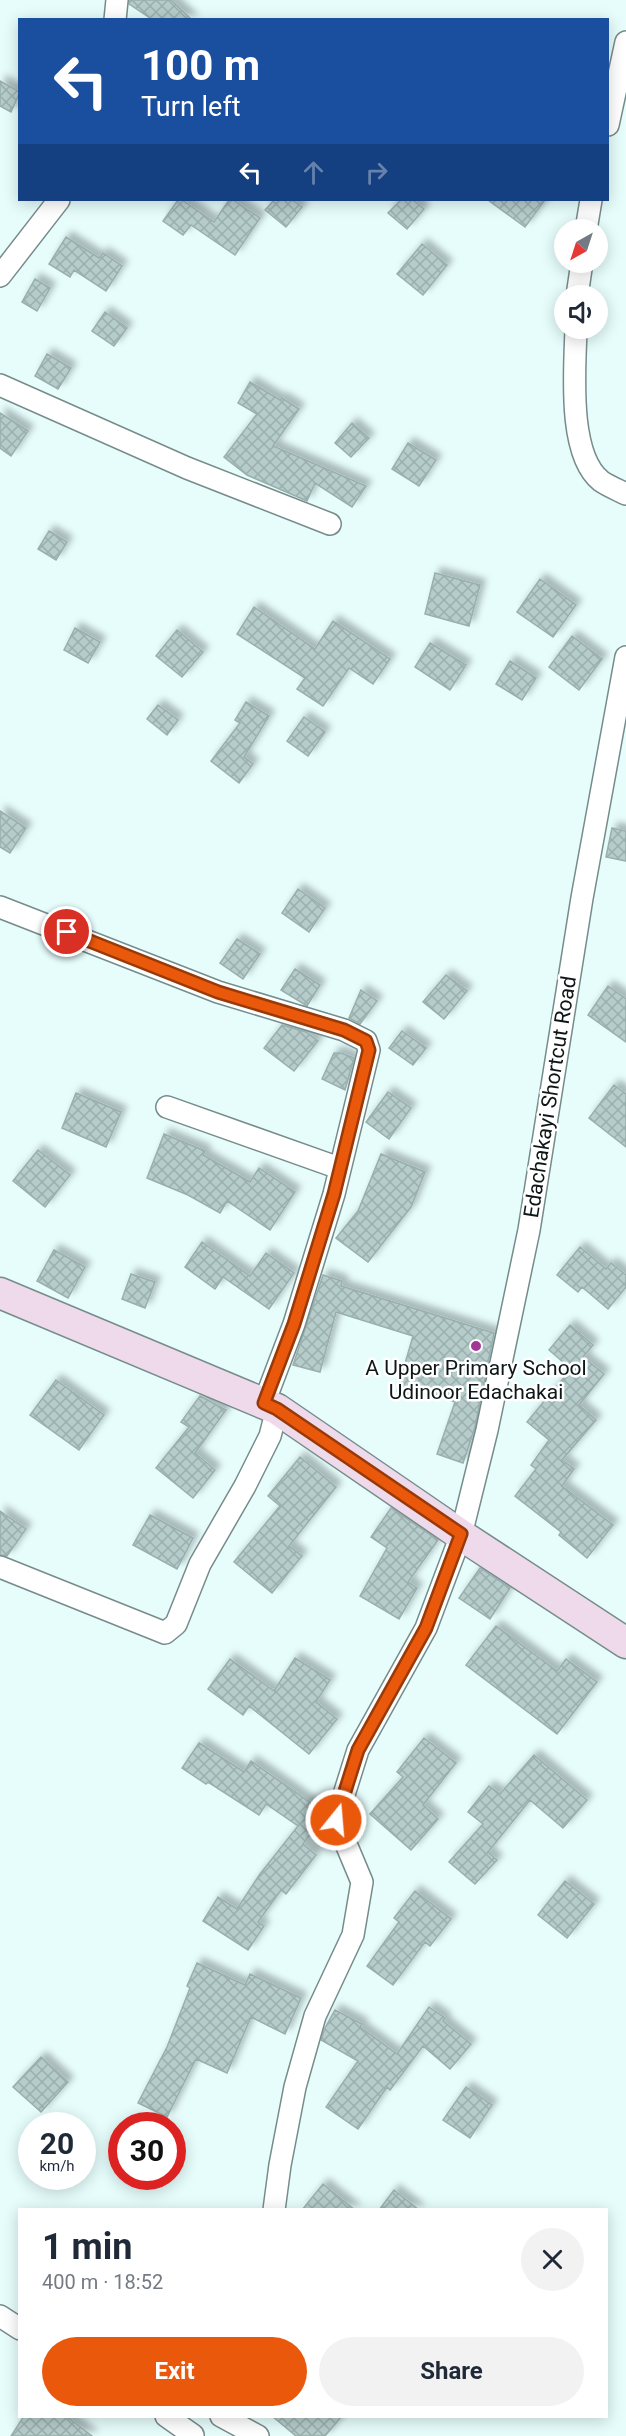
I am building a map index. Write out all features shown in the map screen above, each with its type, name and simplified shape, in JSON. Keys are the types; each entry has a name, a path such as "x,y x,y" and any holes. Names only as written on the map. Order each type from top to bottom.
{"main road":[{"path":"0,1293 270,1406 626,1643"}],"street":[{"path":"115,18 117,0"},
{"path":"609,120 626,42"},
{"path":"0,276 58,201"},
{"path":"588,219 591,201"},
{"path":"576,339 575,418 584,454 600,480 626,494"},
{"path":"0,384 187,468 330,524"},
{"name":"Edachakayi Shortcut Road","path":"274,2208 295,2087 315,2016 352,1935 362,1882 336,1820 358,1750 426,1628 461,1534 487,1430 529,1230 582,898 626,657"},
{"path":"0,907 218,992 344,1030 366,1041 369,1050 334,1194 270,1406 270,1436 245,1486 200,1564 176,1624 165,1633 0,1567"},
{"path":"167,1107 339,1168"},
{"path":"0,2316 18,2328"},
{"path":"171,2418 196,2429"},
{"path":"225,2418 258,2436"}],"building":[{"path":"130,0 171,0 190,18 150,18 129,4"},
{"path":"0,81 18,91 18,96 11,112 0,106"},
{"path":"177,201 183,201 214,222 228,201 234,201 260,218 235,255 191,225 183,235 163,221"},
{"path":"273,201 293,201 302,207 286,227 265,210"},
{"path":"400,201 414,201 424,209 407,229 388,213"},
{"path":"489,201 544,201 525,227"},
{"path":"66,237 99,258 103,253 122,266 106,291 74,270 70,277 49,264"},
{"path":"422,244 447,265 423,295 397,274"},
{"path":"35,279 50,288 37,311 22,302"},
{"path":"105,312 127,328 114,346 92,331"},
{"path":"47,354 71,368 58,389 35,376"},
{"path":"250,382 299,409 273,446 366,486 352,507 315,483 307,501 247,475 224,457 257,414 238,403"},
{"path":"0,413 28,431 11,456 0,448"},
{"path":"352,423 369,438 351,457 335,443"},
{"path":"408,443 436,460 419,486 392,469"},
{"path":"49,531 67,542 56,560 38,549"},
{"path":"435,573 480,585 469,626 425,614"},
{"path":"540,579 576,605 553,637 517,612"},
{"path":"254,607 315,649 333,621 390,659 373,684 349,668 323,706 297,689 305,678 237,634"},
{"path":"75,628 100,642 88,663 64,650"},
{"path":"177,630 203,652 182,677 156,656"},
{"path":"572,636 602,659 579,690 549,667"},
{"path":"430,643 466,665 450,690 415,667"},
{"path":"510,661 536,678 522,700 496,684"},
{"path":"246,702 269,716 244,757 253,764 239,783 211,761 240,723 235,720"},
{"path":"158,705 178,720 167,735 147,719"},
{"path":"304,717 325,732 308,756 287,741"},
{"path":"0,811 26,828 10,853 0,847"},
{"path":"612,828 626,831 626,861 606,857"},
{"path":"298,889 325,908 309,932 282,913"},
{"path":"237,939 260,954 243,979 220,963"},
{"path":"295,969 320,985 307,1006 281,990"},
{"path":"446,975 467,991 444,1019 423,1002"},
{"path":"608,986 626,999 626,1042 588,1015"},
{"path":"361,990 377,1001 360,1024 349,1018"},
{"path":"282,1025 306,1032 318,1041 294,1071 264,1048"},
{"path":"402,1031 426,1048 413,1065 389,1048"},
{"path":"334,1053 354,1058 345,1090 322,1079"},
{"path":"614,1085 626,1094 626,1147 589,1118"},
{"path":"388,1092 411,1108 389,1139 366,1122"},
{"path":"76,1093 121,1112 106,1147 62,1128"},
{"path":"164,1134 205,1151 203,1155 250,1182 259,1168 295,1192 270,1230 227,1201 220,1213 188,1195 147,1178"},
{"path":"38,1150 70,1175 45,1207 13,1181"},
{"path":"381,1154 425,1172 411,1207 368,1262 336,1238 358,1211"},
{"path":"202,1242 250,1276 266,1253 294,1273 269,1309 223,1277 215,1289 185,1267"},
{"path":"580,1247 606,1269 611,1263 626,1275 626,1287 608,1309 582,1287 578,1292 557,1275"},
{"path":"54,1250 85,1267 68,1298 37,1281"},
{"path":"131,1274 155,1282 145,1308 122,1299"},
{"path":"323,1275 342,1281 341,1286 494,1333 475,1427 463,1463 437,1454 455,1402 419,1389 417,1397 397,1391 413,1336 336,1312 320,1372 293,1365"},
{"path":"570,1325 593,1345 583,1357 604,1374 579,1405 596,1420 562,1460 574,1469 562,1486 613,1525 587,1558 559,1535 561,1532 515,1496 536,1469 531,1465 549,1440 527,1422 571,1369 549,1350"},
{"path":"56,1380 104,1415 79,1450 30,1415"},
{"path":"200,1396 226,1410 195,1453 215,1470 193,1498 156,1468 189,1427 181,1422"},
{"path":"300,1457 336,1487 289,1546 302,1556 272,1593 234,1562 280,1506 268,1496"},
{"path":"391,1508 438,1540 408,1582 417,1588 399,1619 360,1596 387,1548 371,1537"},
{"path":"0,1511 26,1529 7,1556 0,1555"},
{"path":"150,1515 193,1538 177,1569 133,1545"},
{"path":"480,1568 510,1588 490,1619 459,1598"},
{"path":"496,1626 557,1671 566,1659 597,1682 557,1734 466,1665"},
{"path":"295,1658 330,1680 316,1702 337,1719 309,1754 249,1706 243,1715 208,1689 230,1659 274,1691"},
{"path":"424,1738 456,1763 423,1805 438,1819 411,1850 370,1814 403,1777 397,1772"},
{"path":"199,1743 244,1772 251,1761 325,1813 303,1844 316,1855 286,1894 281,1890 258,1922 264,1926 248,1950 203,1921 218,1897 237,1909 260,1874 298,1826 266,1804 259,1815 182,1768"},
{"path":"534,1755 587,1800 563,1828 530,1800 488,1852 497,1860 475,1884 449,1862 483,1824 468,1812 489,1786 500,1794"},
{"path":"565,1881 594,1904 567,1938 538,1915"},
{"path":"415,1891 451,1919 430,1946 425,1942 393,1985 367,1966 399,1922 394,1918"},
{"path":"197,1963 245,1985 250,1974 301,1998 285,2034 251,2017 227,2073 196,2059 170,2112 157,2112 138,2103 167,2047 190,1988 187,1986"},
{"path":"429,2007 445,2018 443,2021 471,2044 450,2069 423,2046 390,2090 387,2087 358,2129 326,2107 358,2061 321,2040 335,2010 362,2024 360,2027 397,2054"},
{"path":"41,2057 68,2082 41,2112 13,2087"},
{"path":"466,2087 492,2105 470,2138 443,2120"},
{"path":"323,2184 353,2208 304,2208"},
{"path":"394,2190 416,2208 380,2208"},
{"path":"23,2418 69,2418 92,2436 11,2436"},
{"path":"274,2418 340,2418 325,2436 296,2436"}],"place":[{"name":"A Upper Primary School Udinoor Edachakai","path":"476,1346"}],"route":[{"path":"67,932 218,992 344,1030 366,1041 369,1050 349,1124 334,1194 294,1324 264,1403 277,1409 461,1534 426,1628 358,1750 336,1820"}]}
